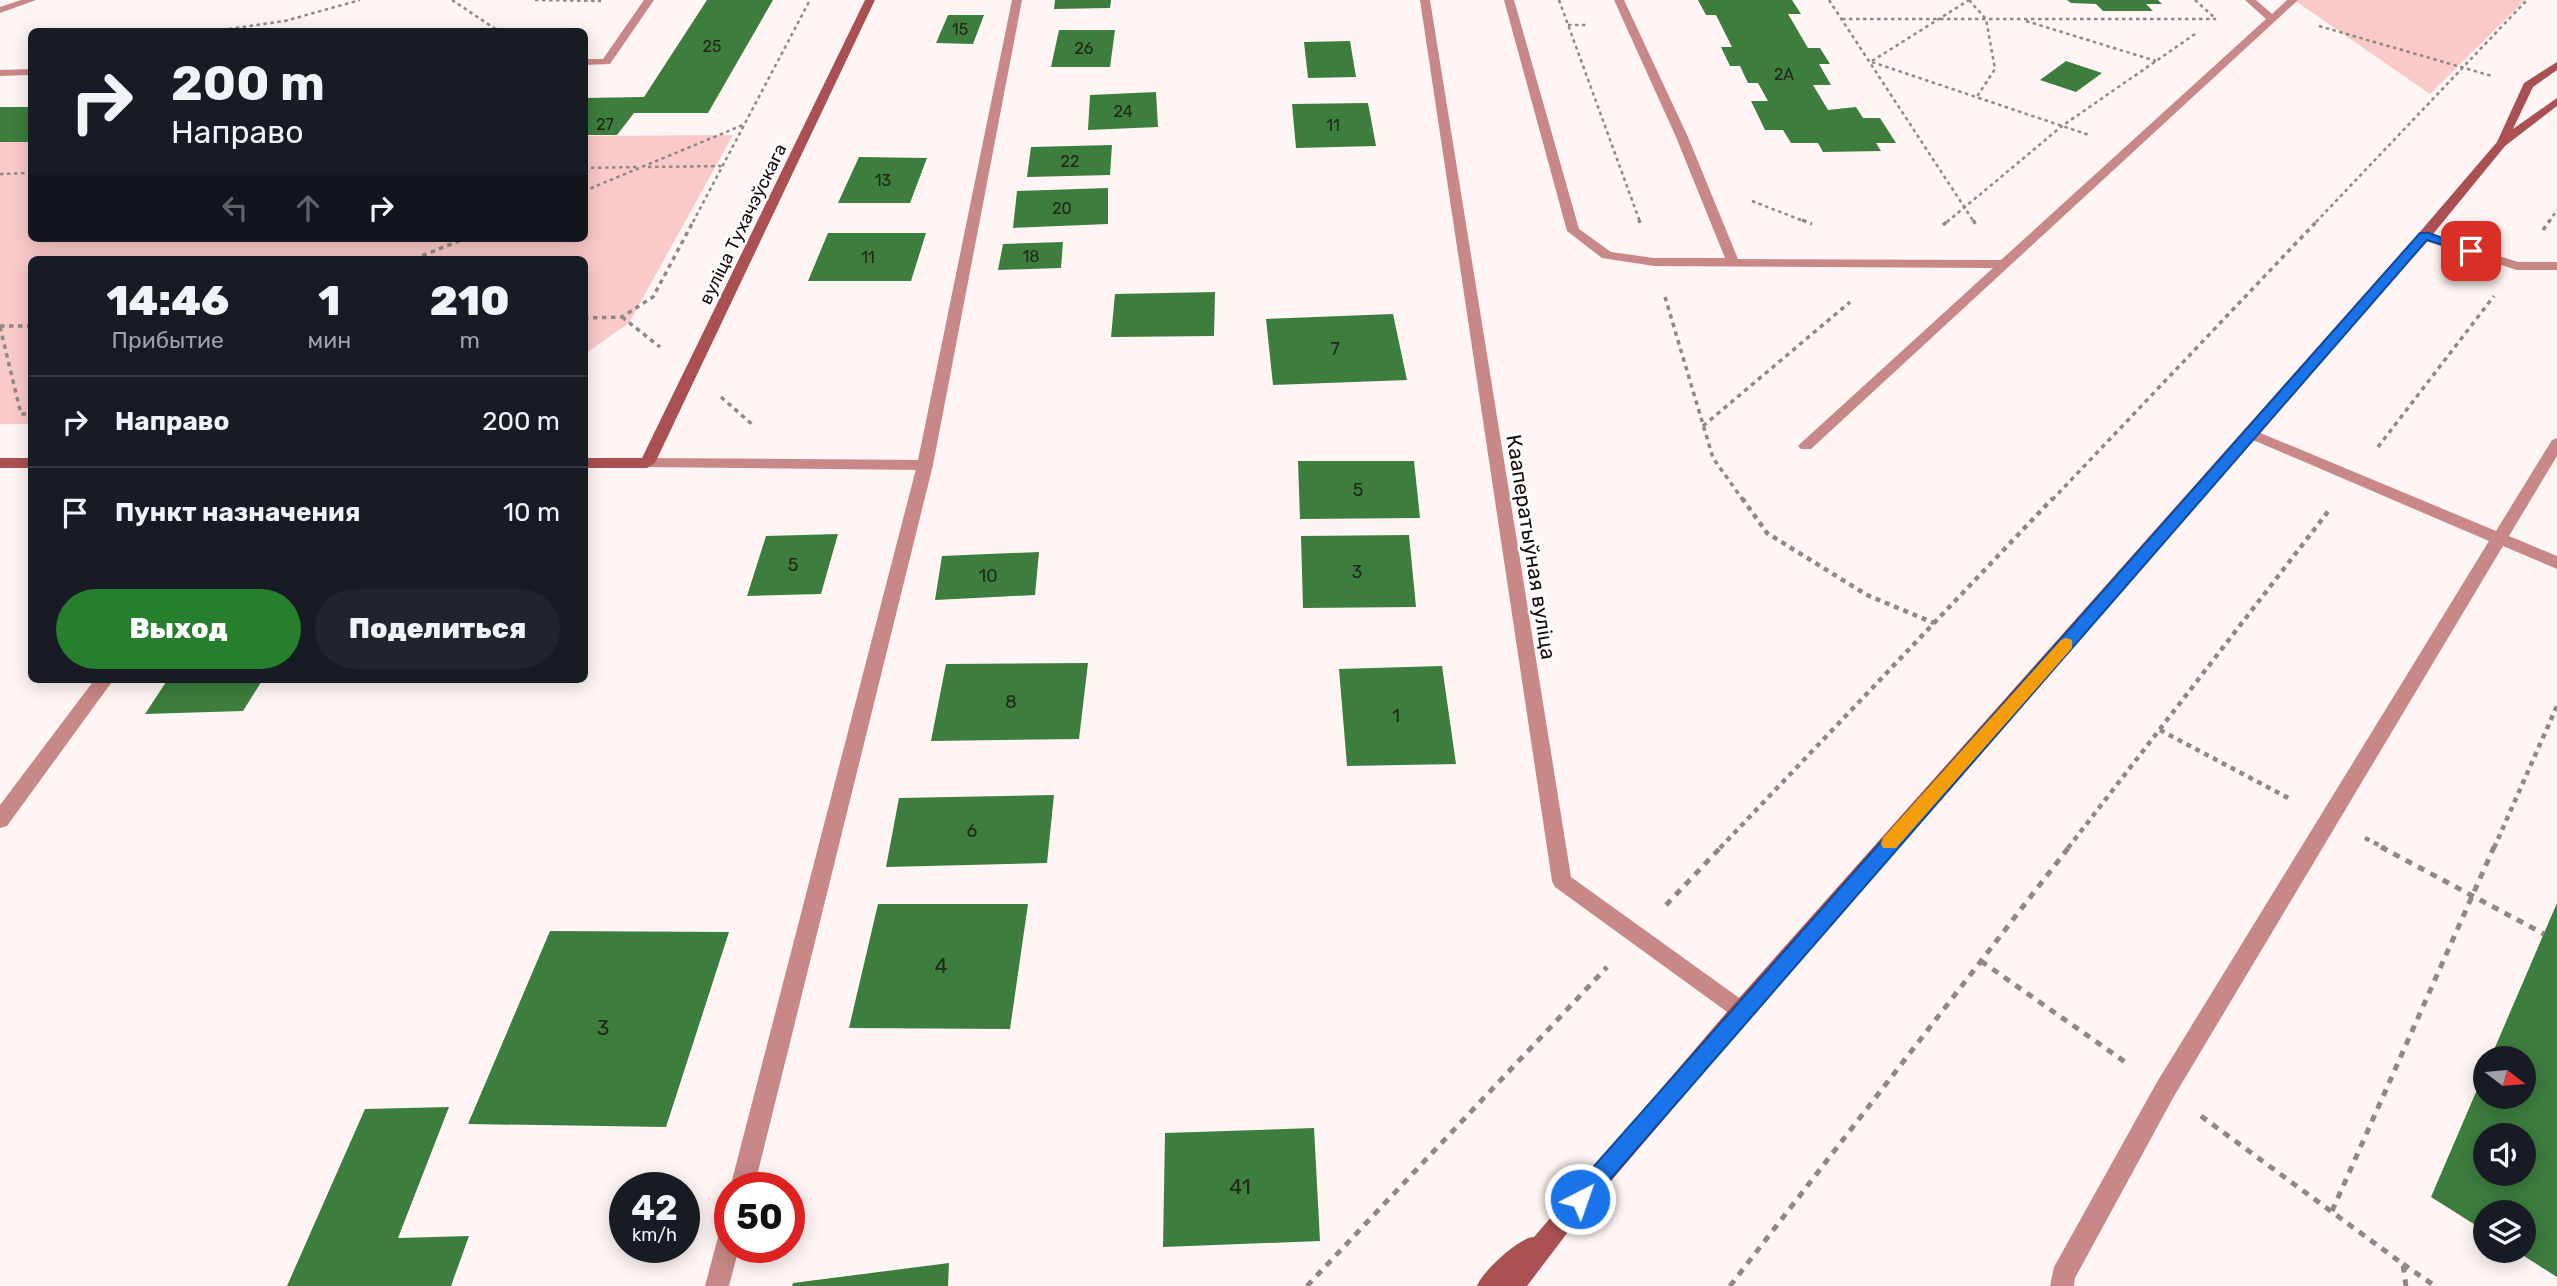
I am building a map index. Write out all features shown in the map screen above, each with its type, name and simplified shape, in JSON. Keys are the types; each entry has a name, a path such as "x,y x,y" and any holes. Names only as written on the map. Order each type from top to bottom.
{"main road":[{"name":"вуліца Тухачэўскага","path":"647,463 870,0"},
{"path":"2501,144 2528,85 2557,65"},
{"path":"1512,1286 1562,1219 1741,1012 2251,434 2501,144 2557,101"},
{"path":"0,463 28,463"},
{"path":"588,463 647,463"},
{"path":"1489,1286 1562,1219"}],"street":[{"path":"0,10 31,0"},
{"path":"745,1172 925,465 1017,0"},
{"name":"Кааператыўная вуліца","path":"1425,0 1562,881 1741,1012"},
{"path":"1509,0 1573,231 1607,255 1654,262 2006,264"},
{"path":"1619,0 1682,137 1733,262"},
{"path":"2250,0 2273,20"},
{"path":"1805,446 2293,0"},
{"path":"588,62 606,62 648,1"},
{"path":"0,73 28,72"},
{"path":"2424,236 2517,266 2557,266"},
{"path":"2251,434 2557,563"},
{"path":"2062,1286 2063,1276 2165,1090 2557,443"},
{"path":"647,463 925,465"},
{"path":"0,820 101,683"},
{"path":"717,1286 723,1263"}],"path":[{"path":"236,28 285,21 360,0"},
{"path":"452,0 494,28"},
{"path":"536,0 648,1"},
{"path":"588,318 622,317 653,297 810,0"},
{"path":"1559,0 1654,262 1713,458 1767,533 1867,595 1934,623"},
{"path":"1829,0 1963,208 2006,264"},
{"path":"1871,62 1969,0 1986,19 1995,69 1976,98"},
{"path":"2195,0 2216,19"},
{"path":"1307,1286 2527,0"},
{"path":"1842,19 2273,20 2320,26 2528,85"},
{"path":"2022,19 2157,61"},
{"path":"1703,426 2062,126 2216,19"},
{"path":"1871,62 2132,149"},
{"path":"588,189 744,125"},
{"path":"588,168 723,166"},
{"path":"0,174 28,173"},
{"path":"1730,1286 2517,266 2557,210"},
{"path":"422,256 457,242"},
{"path":"28,326 0,327 21,414 28,414"},
{"path":"2332,1211 2557,706"},
{"path":"2403,1264 2435,1286"}],"shaded area":[{"path":"2294,0 2525,0 2430,94"},
{"path":"733,135 629,323 588,352 588,256 28,256 28,424 0,424 0,141 28,141 28,242 588,242 588,136"}],"building":[{"path":"707,0 773,0 708,113 634,113 617,135 588,135 588,98 644,97"},
{"path":"1055,0 1111,0 1110,8 1054,9"},
{"path":"1698,0 1792,0 1801,14 1788,14 1808,48 1820,48 1830,64 1819,64 1831,85 1813,85 1828,110 1856,107 1863,118 1880,118 1896,143 1876,143 1881,151 1823,152 1818,143 1791,143 1783,130 1765,130 1751,101 1768,101 1758,83 1748,83 1740,66 1730,66 1721,47 1732,47 1716,15 1706,15"},
{"path":"2067,0 2158,0 2162,4 2146,4 2153,11 2103,11 2096,4 2071,3"},
{"path":"948,15 984,15 973,44 936,43"},
{"path":"1059,30 1115,30 1110,67 1051,67"},
{"path":"1350,41 1356,77 1308,78 1304,42"},
{"path":"2066,61 2102,73 2076,92 2040,80"},
{"path":"1156,92 1158,127 1088,130 1090,95"},
{"path":"1368,103 1376,146 1296,148 1292,104"},
{"path":"0,107 28,107 28,142 0,142"},
{"path":"1112,145 1110,175 1027,177 1031,147"},
{"path":"859,157 927,158 910,203 838,203"},
{"path":"1108,188 1108,224 1013,228 1017,191"},
{"path":"828,233 926,233 911,281 808,281"},
{"path":"1063,242 1061,268 998,270 1003,244"},
{"path":"1215,292 1214,336 1111,337 1115,294"},
{"path":"1393,314 1407,380 1273,385 1266,319"},
{"path":"1298,461 1414,461 1420,518 1300,519"},
{"path":"838,534 821,594 747,596 766,536"},
{"path":"1409,535 1416,607 1303,608 1301,536"},
{"path":"1039,552 1035,595 935,600 942,556"},
{"path":"1088,663 1079,739 931,741 946,664"},
{"path":"1442,666 1456,764 1347,766 1339,669"},
{"path":"165,683 260,683 243,711 145,714"},
{"path":"1054,795 1047,863 886,867 899,798"},
{"path":"2557,903 2557,1277 2535,1263 2536,1200 2473,1200 2473,1223 2431,1197 2473,1099 2473,1110 2536,1110 2536,1046 2496,1046"},
{"path":"878,904 1028,904 1010,1029 849,1028"},
{"path":"550,931 729,932 666,1127 468,1124"},
{"path":"449,1107 398,1238 469,1236 451,1286 287,1286 365,1109"},
{"path":"1314,1128 1320,1241 1163,1247 1165,1133"},
{"path":"949,1263 948,1286 792,1286 793,1283"}],"slow traffic":[{"path":"1890,843 2066,644"}],"route":[{"path":"1580,1199 1741,1012 2424,236 2471,251"}]}
